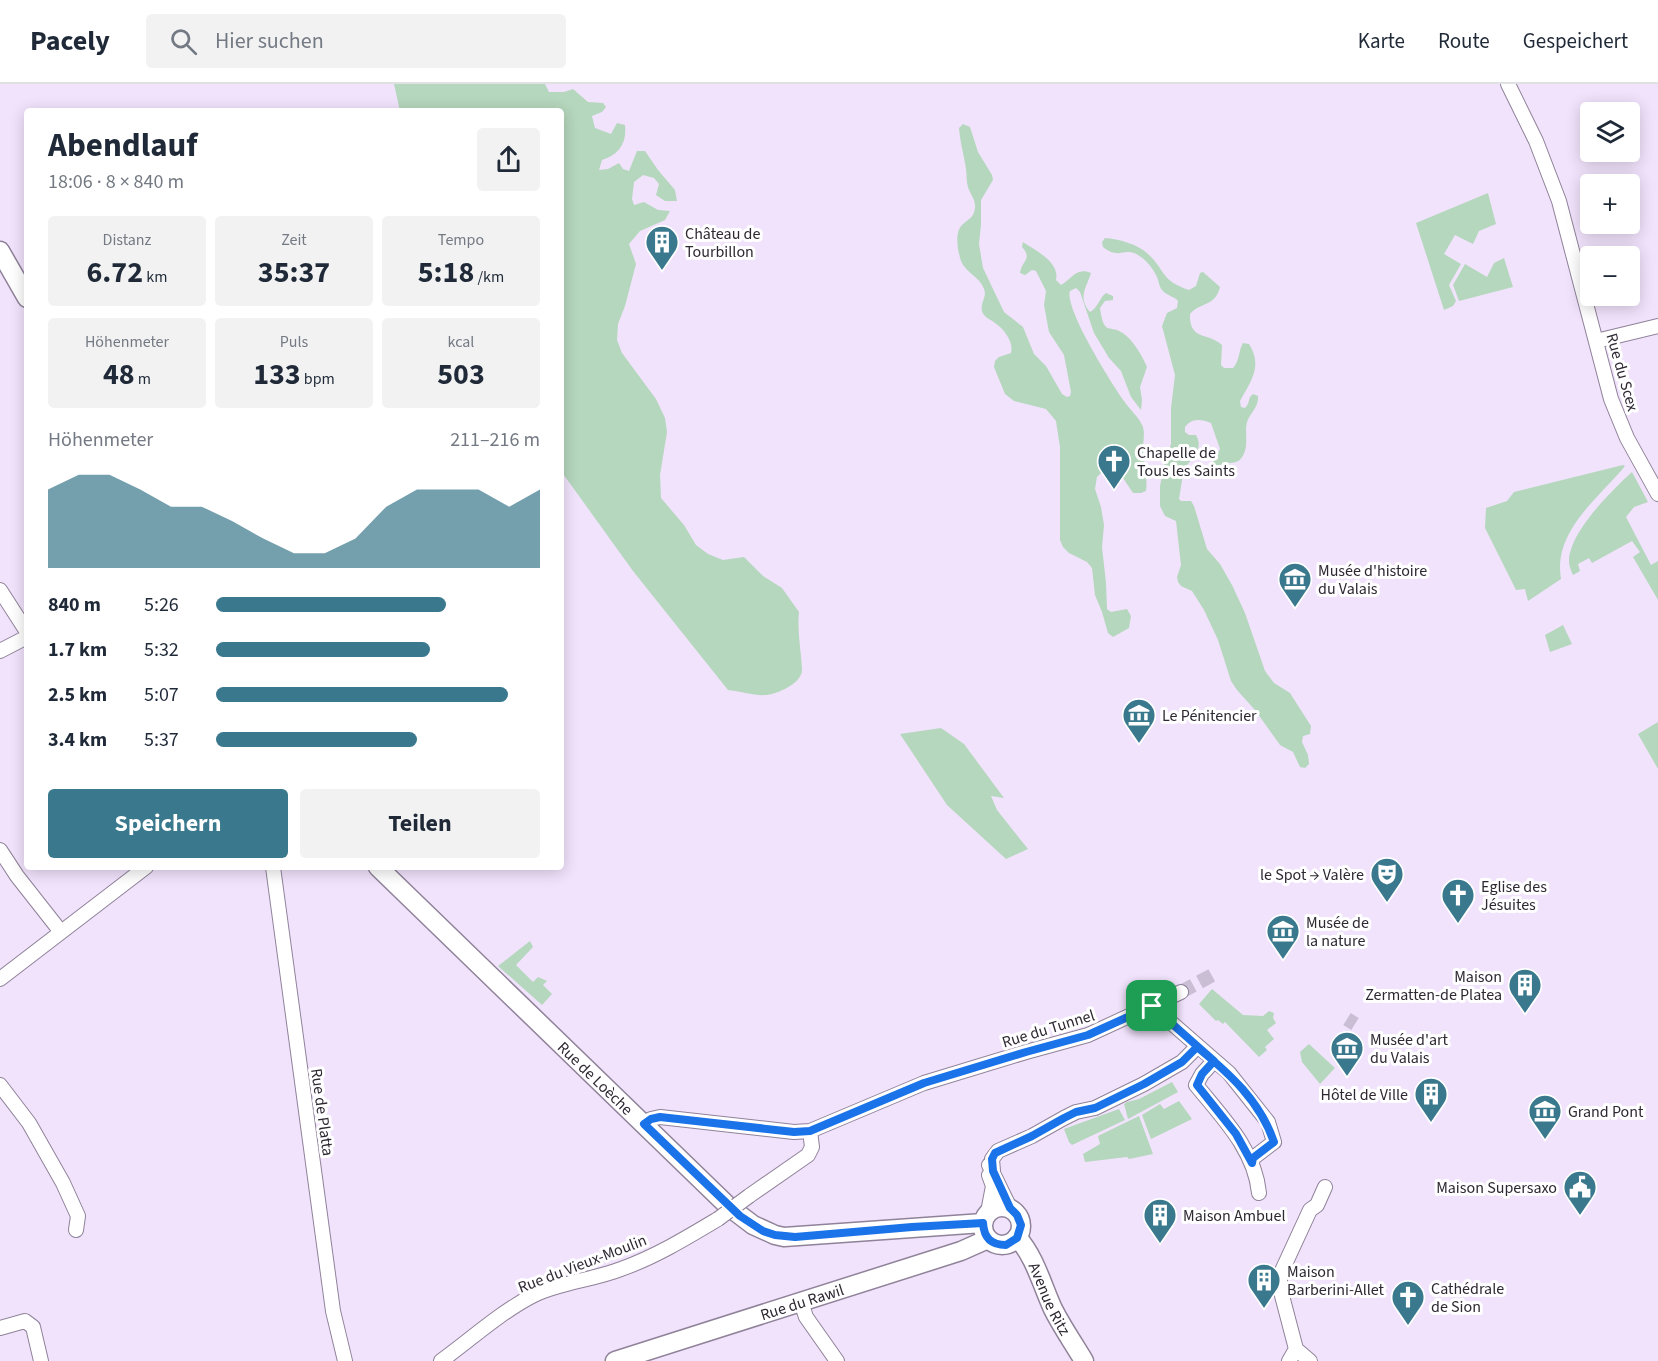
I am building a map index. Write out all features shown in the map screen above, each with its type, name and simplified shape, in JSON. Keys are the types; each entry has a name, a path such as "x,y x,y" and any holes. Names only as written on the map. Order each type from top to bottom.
{"street":[{"name":"Rue du Scex","path":"1508,84 1554,184 1611,399 1639,462 1658,494"},
{"path":"0,251 24,293"},
{"path":"1596,341 1658,326"},
{"path":"0,591 24,627"},
{"path":"0,651 24,639"},
{"path":"0,850 60,932"},
{"path":"0,979 142,870"},
{"name":"Rue de Platta","path":"273,870 333,1311 345,1361"},
{"name":"Rue de Loèche","path":"381,870 740,1216 753,1225 775,1235 803,1237 912,1227 986,1225"},
{"name":"Rue du Tunnel","path":"644,1124 660,1117 794,1132 810,1131 924,1083 1088,1035 1181,992"},
{"path":"1152,1006 1197,1047 1229,1072 1268,1122 1274,1142 1253,1158 1252,1163"},
{"path":"993,1171 992,1159 998,1151 1076,1112 1095,1108 1144,1084 1182,1062 1197,1047"},
{"path":"1214,1061 1202,1074 1197,1085 1236,1134 1252,1163 1259,1192"},
{"path":"0,1084 43,1146 78,1216 76,1230"},
{"name":"Rue du Vieux-Moulin","path":"441,1361 508,1311 534,1295 621,1269 693,1234 718,1219 808,1155 812,1147 810,1131"},
{"path":"985,1158 993,1171 1010,1208 1020,1219 1020,1232 1017,1238 1006,1245 993,1243 986,1225 993,1186 985,1158"},
{"path":"1310,1361 1292,1355 1280,1288 1281,1275 1310,1210 1317,1205 1325,1187"},
{"path":"986,1225 997,1207 1010,1208"},
{"name":"Rue du Rawil","path":"615,1361 962,1251 986,1225"},
{"name":"Avenue Ritz","path":"1017,1238 1023,1243 1035,1265 1055,1312 1084,1361"},
{"path":"801,1302 806,1317 837,1361"},
{"path":"0,1328 25,1322 33,1327 41,1361"}],"green space":[{"path":"394,84 545,84 549,92 564,92 573,89 588,102 603,103 606,107 602,112 592,116 595,128 611,134 617,123 625,125 625,137 621,147 613,155 602,160 599,170 608,169 619,163 623,169 629,171 637,151 645,151 675,190 677,201 665,201 656,195 659,184 654,178 643,175 634,182 632,199 634,205 644,202 658,210 670,211 665,220 640,231 629,244 636,264 618,324 617,340 622,353 656,399 665,418 667,432 660,475 661,498 684,525 696,545 708,554 723,560 744,557 763,576 782,588 799,612 802,669 798,679 789,687 766,695 728,690 633,571 564,475 564,108 399,108"},
{"path":"963,124 970,127 978,152 993,180 981,200 979,244 983,268 1004,312 1023,327 1034,354 1046,366 1062,394 1067,397 1071,392 1064,355 1049,332 1044,305 1046,291 1036,271 1032,270 1025,275 1020,273 1027,257 1022,247 1023,242 1051,262 1056,280 1061,285 1078,273 1091,273 1084,292 1086,307 1090,312 1106,293 1113,296 1113,300 1105,301 1100,308 1103,323 1106,327 1119,331 1127,337 1147,367 1140,387 1141,410 1131,397 1121,371 1109,358 1094,333 1080,292 1076,288 1070,291 1074,313 1090,346 1144,430 1146,491 1133,493 1119,472 1111,469 1104,470 1097,477 1095,489 1104,525 1102,547 1107,609 1111,612 1127,609 1131,616 1129,628 1113,637 1108,633 1095,595 1092,568 1087,562 1069,553 1060,540 1060,447 1056,421 1046,409 1014,401 1005,394 994,367 999,357 1011,353 1010,340 1002,329 984,315 982,308 984,289 963,265 960,257 957,243 958,233 962,225 972,216 975,208 967,185 960,138 959,128"},
{"path":"1488,193 1496,224 1479,231 1473,244 1455,235 1444,254 1461,264 1449,285 1456,301 1453,306 1444,310 1416,223"},
{"path":"1105,238 1139,247 1154,260 1168,279 1189,290 1196,286 1200,273 1203,272 1220,287 1215,298 1190,314 1193,328 1200,335 1222,345 1221,365 1224,368 1233,368 1243,343 1249,344 1253,352 1254,373 1240,401 1241,407 1245,408 1253,394 1258,396 1258,400 1247,422 1244,454 1238,461 1214,467 1212,464 1220,449 1211,423 1200,420 1191,422 1185,427 1185,432 1189,435 1196,435 1199,446 1184,470 1179,499 1191,501 1194,506 1207,549 1220,564 1232,585 1245,613 1265,671 1274,683 1290,693 1311,726 1310,734 1303,736 1302,742 1308,755 1309,764 1305,768 1300,767 1293,752 1280,745 1255,710 1237,690 1231,681 1218,640 1204,610 1192,591 1178,582 1177,577 1181,565 1176,521 1165,516 1160,506 1160,486 1171,444 1171,408 1175,375 1162,326 1167,313 1177,308 1178,301 1162,290 1145,260 1134,253 1108,251 1103,247 1102,242"},
{"path":"1504,258 1513,287 1459,301 1453,285 1465,264 1487,277 1494,263"},
{"path":"1625,466 1580,517 1571,531 1560,562 1561,579 1528,601 1525,589 1516,590 1485,528 1486,508 1507,501 1514,492"},
{"path":"1632,472 1648,502 1634,507 1626,517 1651,565 1658,561 1658,600 1633,557 1640,552 1632,541 1592,563 1589,558 1578,564 1580,571 1573,575 1569,565 1571,550 1583,526 1603,501"},
{"path":"1563,625 1572,644 1550,652 1545,635"},
{"path":"1658,722 1658,769 1638,734"},
{"path":"941,728 964,744 1004,798 991,796 997,810 1028,849 1006,859 947,805 900,734"},
{"path":"530,941 533,947 516,965 533,982 538,977 547,981 543,985 552,994 542,1005 498,966"},
{"path":"1212,989 1243,1015 1263,1016 1269,1011 1274,1013 1273,1018 1276,1023 1267,1030 1274,1039 1259,1057 1225,1022 1223,1024 1216,1021 1199,1004"},
{"path":"1309,1044 1335,1068 1320,1084 1302,1062 1300,1052"},
{"path":"1172,1082 1178,1092 1128,1119 1124,1104"},
{"path":"1179,1101 1192,1119 1151,1139 1142,1115 1160,1104 1164,1109"},
{"path":"1119,1109 1125,1120 1072,1145 1069,1142 1064,1129"},
{"path":"1139,1116 1153,1154 1129,1159 1127,1157 1085,1162 1083,1154 1100,1144 1098,1136"}],"tunnel":[{"path":"1181,992 1216,973"},
{"path":"1347,1019 1355,1024"}],"place":[{"name":"Château de Tourbillon","path":"662,271"},
{"name":"Chapelle de Tous les Saints","path":"1114,490"},
{"name":"Musée d'histoire du Valais","path":"1295,608"},
{"name":"Le Pénitencier","path":"1139,744"},
{"name":"le Spot → Valère","path":"1387,903"},
{"name":"Eglise des Jésuites","path":"1458,924"},
{"name":"Musée de la nature","path":"1283,960"},
{"name":"Maison Zermatten-de Platea","path":"1525,1014"},
{"name":"Musée d'art du Valais","path":"1347,1077"},
{"name":"Hôtel de Ville","path":"1431,1123"},
{"name":"Grand Pont","path":"1545,1140"},
{"name":"Maison Supersaxo","path":"1580,1216"},
{"name":"Maison Ambuel","path":"1160,1244"},
{"name":"Maison Barberini-Allet","path":"1264,1309"},
{"name":"Cathédrale de Sion","path":"1408,1326"}],"route":[{"path":"1152,1006 1069,1042 1026,1052 924,1083 810,1131 744,1128 660,1117 644,1124 728,1206 763,1231 784,1237 795,1237 983,1223 983,1232 988,1239 993,1243 1006,1245 1017,1238 1021,1225 1020,1219 1010,1208 993,1171 993,1155 1076,1112 1095,1108 1144,1084 1182,1062 1197,1047 1229,1072 1268,1122 1274,1142 1253,1158 1252,1163 1236,1134 1197,1085 1202,1074 1214,1061 1197,1047 1152,1006"}]}
